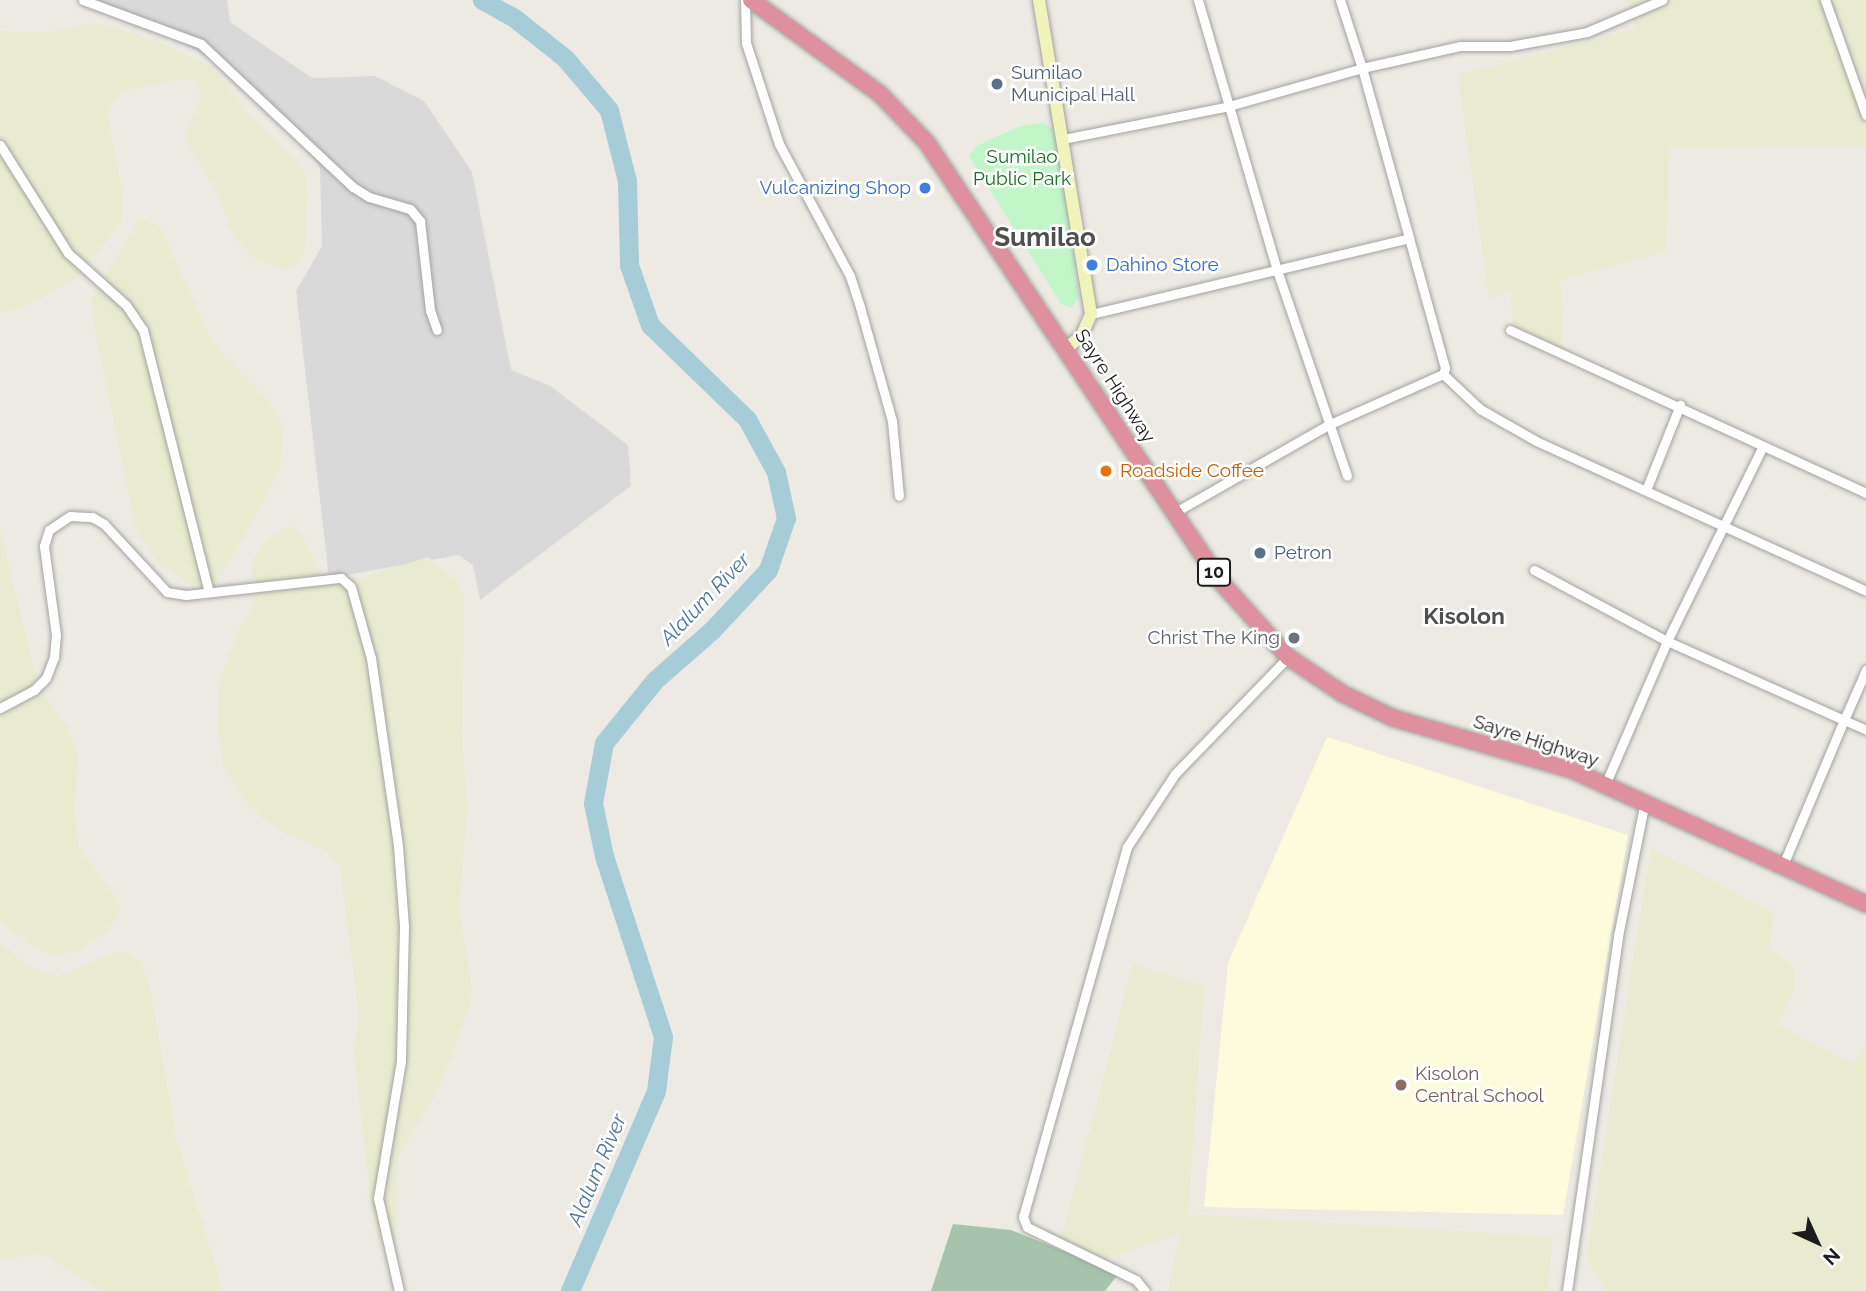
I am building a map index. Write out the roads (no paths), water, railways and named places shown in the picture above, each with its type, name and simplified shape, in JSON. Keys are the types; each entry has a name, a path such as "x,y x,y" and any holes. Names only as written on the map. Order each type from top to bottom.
{"highway":[{"name":"Sayre Highway","path":"751,0 846,67 910,124 961,189 1174,513 1244,612 1289,657 1343,694 1393,718 1553,765 1605,785 1866,904"}],"street":[{"path":"83,0 201,44 353,187 369,197 410,209 420,221 428,297 437,330"},
{"path":"746,0 746,43 774,131 807,204 850,276 860,307 892,421 899,496"},
{"path":"1040,0 1054,108 1063,139 1091,314 1082,335 1066,349"},
{"path":"1198,0 1278,273 1347,476"},
{"path":"1174,513 1328,425 1443,374 1445,368 1362,68 1340,0"},
{"path":"1063,139 1229,106 1362,68 1460,46 1510,46 1587,32 1662,0"},
{"path":"1825,0 1866,115"},
{"path":"0,145 68,253 126,305 143,330 209,592"},
{"path":"1091,314 1278,273 1409,239"},
{"path":"1510,330 1679,405 1866,493"},
{"path":"1443,374 1498,421 1721,527 1866,591"},
{"path":"1646,490 1679,405"},
{"path":"1605,785 1667,641 1763,446"},
{"path":"0,708 34,690 46,678 54,657 56,635 44,545 49,530 59,520 81,515 104,524 167,592 209,592 341,578 351,587 371,658 397,846 404,926 401,1061 378,1198 399,1291"},
{"path":"1534,570 1667,641 1866,730"},
{"path":"1145,1291 1136,1280 1027,1227 1023,1217 1127,847 1175,774 1289,657"},
{"path":"1783,865 1866,670"},
{"path":"1567,1291 1618,936 1645,801"}],"waterway":[{"name":"Alalum River","path":"482,0 513,17 565,58 609,110 627,181 629,265 650,325 747,419 776,472 786,518 768,570 712,630 655,680 604,743 593,803 604,856 663,1037 656,1091 570,1291"}],"place":[{"name":"Sumilao Municipal Hall","path":"997,84"},
{"name":"Vulcanizing Shop","path":"925,188"},
{"name":"Dahino Store","path":"1092,265"},
{"name":"Roadside Coffee","path":"1106,471"},
{"name":"Petron","path":"1260,553"},
{"name":"Christ The King","path":"1294,638"},
{"name":"Kisolon Central School","path":"1401,1085"}],"district":[{"name":"Sumilao","path":"1045,238"},
{"name":"Kisolon","path":"1464,616"}],"park label":[{"name":"Sumilao Public Park","path":"1022,168"}]}
